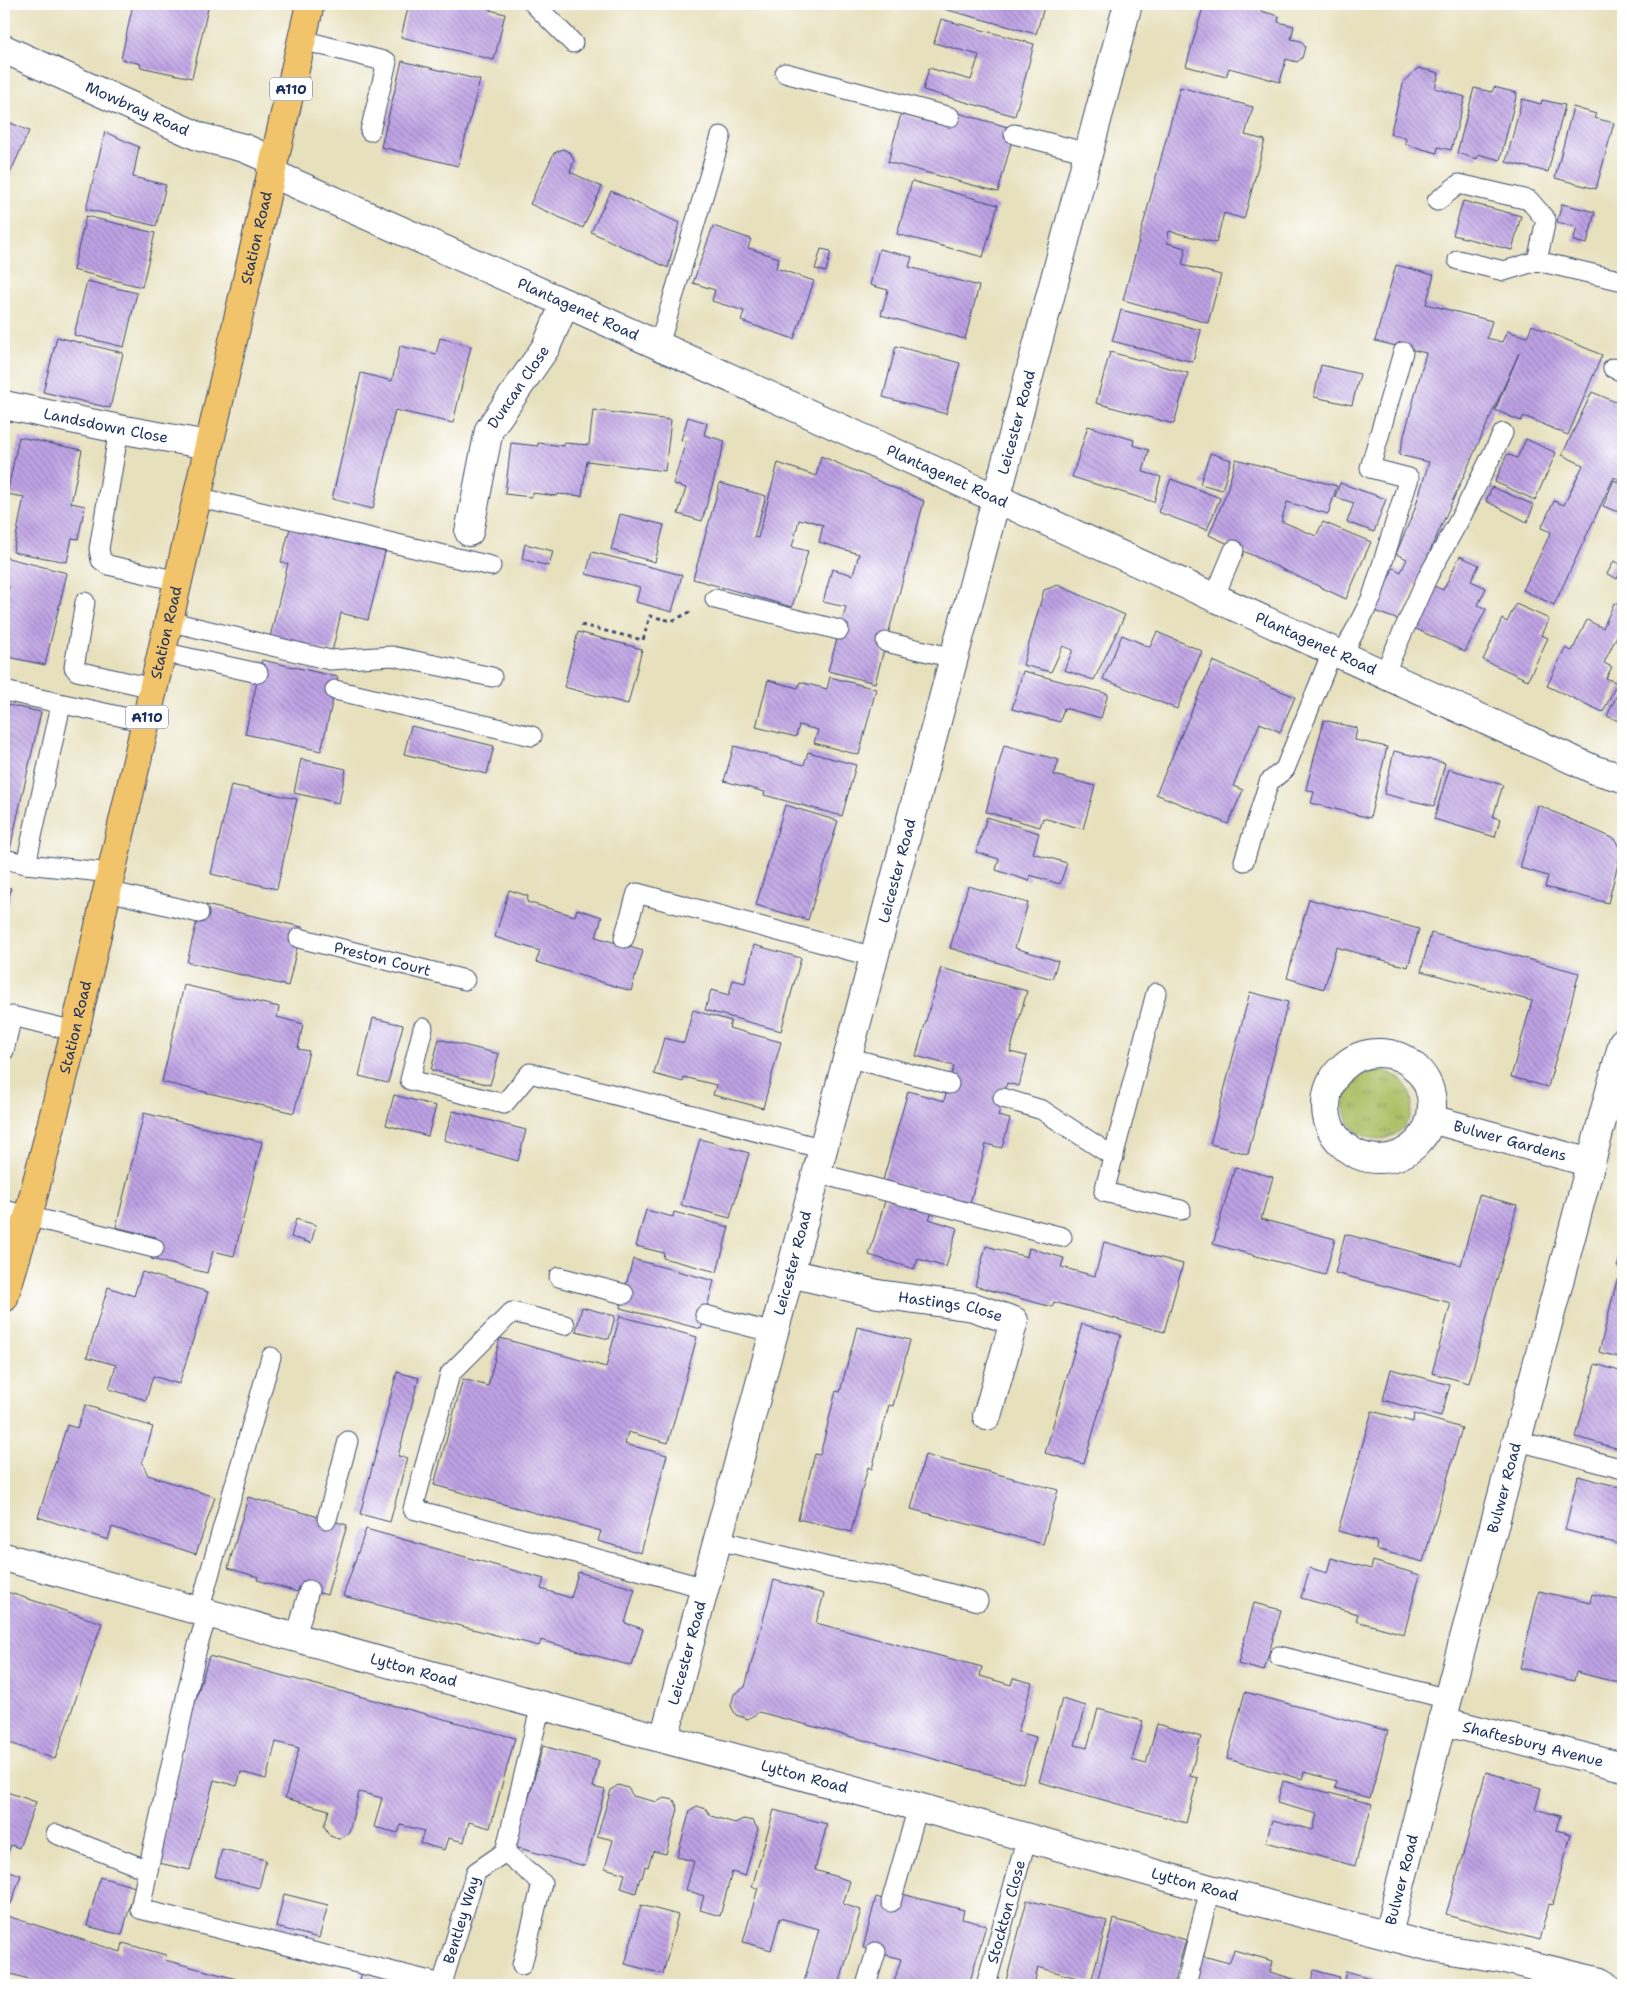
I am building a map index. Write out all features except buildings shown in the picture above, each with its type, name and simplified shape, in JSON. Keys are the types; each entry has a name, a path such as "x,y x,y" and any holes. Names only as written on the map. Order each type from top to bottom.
{"main road":[{"name":"Station Road","path":"10,1264 16,1213 75,1031 310,4"},
{"name":"A110","path":"4,1298 10,1264"}],"street":[{"name":"Leicester Road","path":"664,1738 998,498 1128,4"},
{"name":"Mowbray Road","path":"4,50 200,137 244,148 272,167"},
{"name":"Plantagenet Road","path":"272,167 1337,654 1595,770 1623,778"},
{"name":"Duncan Close","path":"469,532 489,430 546,347 565,302"},
{"name":"Landsdown Close","path":"4,405 208,445"},
{"name":"Bulwer Road","path":"1388,1934 1445,1710 1518,1442 1623,1042"},
{"name":"Bulwer Gardens","path":"1431,1119 1591,1163"},
{"name":"Hastings Close","path":"790,1273 878,1294 973,1308 1014,1321 987,1416"},
{"name":"Lytton Road","path":"4,1557 1027,1837 1210,1889 1388,1934 1431,1947 1500,1958 1601,1982 1606,1985"},
{"name":"Shaftesbury Avenue","path":"1445,1710 1623,1766"}],"lane":[{"path":"534,4 573,43"},
{"path":"302,40 387,62 370,131"},
{"path":"785,73 950,117"},
{"path":"1014,134 1088,153"},
{"path":"659,345 721,136"},
{"path":"1438,201 1459,184 1529,200 1546,220 1537,261"},
{"path":"1458,260 1504,271 1537,261 1623,281"},
{"path":"1244,861 1269,782 1285,769 1337,654 1372,597 1409,478 1370,468 1403,352"},
{"path":"119,429 99,549 101,560 108,565 178,581"},
{"path":"1384,674 1427,578 1462,515 1503,433"},
{"path":"197,498 491,566"},
{"path":"1214,598 1234,550"},
{"path":"715,599 839,630"},
{"path":"86,602 74,667 77,671 153,688"},
{"path":"168,621 330,660 392,656 492,677"},
{"path":"886,642 954,658"},
{"path":"162,652 258,673"},
{"path":"335,690 532,736"},
{"path":"4,691 61,705 146,722"},
{"path":"26,864 61,705"},
{"path":"4,859 109,882 199,913"},
{"path":"624,938 637,894 874,957"},
{"name":"Preston Court","path":"300,938 465,980"},
{"path":"1156,994 1104,1192 1181,1210"},
{"path":"4,1051 8,1015 75,1031"},
{"path":"423,1028 410,1080 504,1104 530,1073 1062,1237"},
{"path":"847,1057 949,1084"},
{"path":"1002,1098 1042,1110 1114,1158"},
{"path":"16,1213 154,1248"},
{"path":"560,1277 624,1294"},
{"path":"565,1325 512,1312 450,1374 414,1509 705,1588"},
{"path":"705,1315 774,1333"},
{"path":"56,1834 148,1870 197,1648 203,1612 271,1357"},
{"path":"327,1519 348,1442"},
{"path":"1518,1442 1623,1469"},
{"path":"718,1540 832,1568 879,1575 978,1600"},
{"path":"296,1637 308,1590"},
{"path":"1279,1656 1445,1710"},
{"path":"522,1965 542,1883 505,1852 541,1705"},
{"path":"891,1902 918,1807"},
{"name":"Stockton Close","path":"986,1985 1027,1837"},
{"name":"Bentley Way","path":"148,1870 140,1909 442,1984 476,1872 505,1852"},
{"path":"1186,1985 1210,1889"},
{"path":"866,1985 876,1952"}],"path":[{"path":"581,625 643,640 650,616 672,621 715,599"}],"green space":[{"path":"1378,1071 1391,1074 1402,1081 1409,1092 1412,1105 1409,1118 1402,1129 1391,1136 1378,1139 1365,1136 1354,1129 1347,1118 1344,1105 1347,1092 1354,1081 1365,1074"}]}
